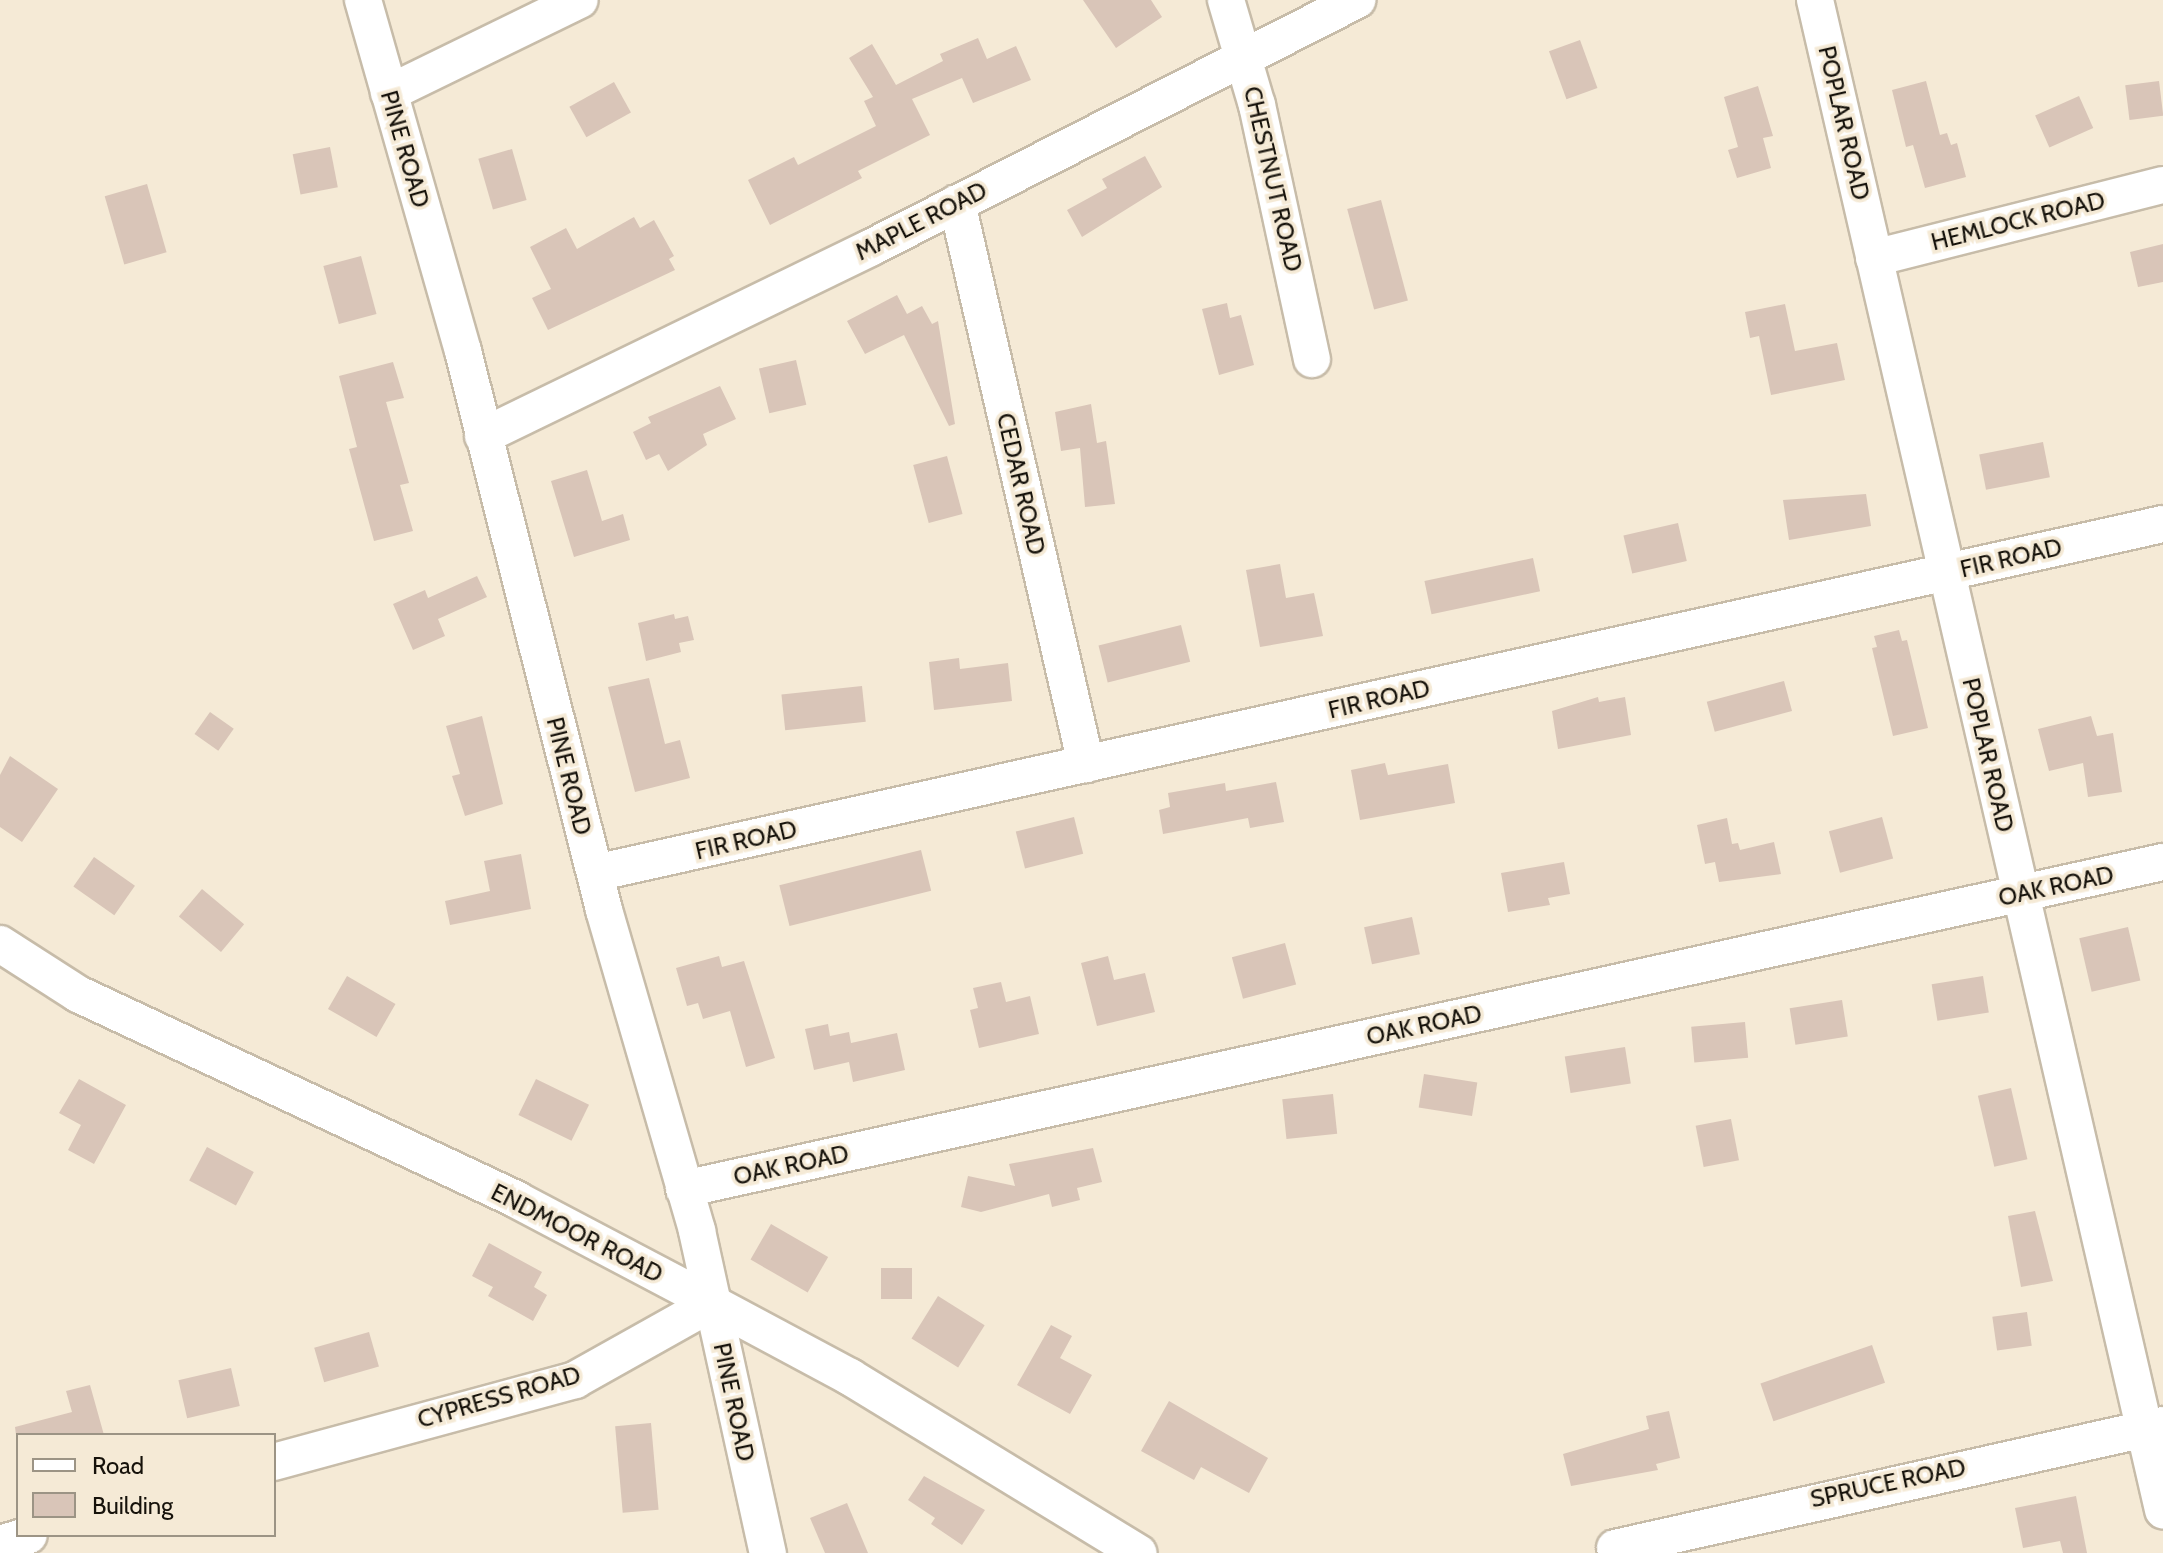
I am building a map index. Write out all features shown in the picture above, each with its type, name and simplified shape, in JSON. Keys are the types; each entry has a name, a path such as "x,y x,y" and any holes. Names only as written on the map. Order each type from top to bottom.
{"street":[{"name":"PINE ROAD","path":"363,0 483,436 595,873 684,1189 768,1553"},
{"path":"389,93 580,0"},
{"name":"CHESTNUT ROAD","path":"1226,0 1244,58 1312,359"},
{"name":"MAPLE ROAD","path":"483,436 957,203 1357,0"},
{"name":"POPLAR ROAD","path":"1815,0 2020,894 2153,1427 2163,1510"},
{"name":"HEMLOCK ROAD","path":"1874,258 2163,185"},
{"name":"CEDAR ROAD","path":"957,203 1086,764"},
{"name":"FIR ROAD","path":"595,873 2163,524"},
{"name":"OAK ROAD","path":"684,1189 2163,862"},
{"name":"ENDMOOR ROAD","path":"0,944 78,994 517,1200 712,1303 874,1392 1138,1553"},
{"name":"CYPRESS ROAD","path":"276,1461 575,1380 712,1303"},
{"name":"SPRUCE ROAD","path":"1615,1548 2153,1427"},
{"path":"0,1544 23,1537"}],"building":[{"path":"1083,0 1151,0 1162,17 1116,48"},
{"path":"978,38 987,59 1016,46 1031,80 973,103 962,78 912,99 930,135 858,171 862,178 770,225 748,180 794,157 798,165 876,126 864,101 873,97 849,58 872,44 896,85 943,61 940,54"},
{"path":"1580,40 1597,88 1566,99 1549,51"},
{"path":"1926,81 1940,135 1947,133 1951,145 1957,143 1966,177 1925,188 1913,145 1906,147 1892,90"},
{"path":"2159,81 2163,116 2130,120 2125,85"},
{"path":"614,82 631,113 586,137 569,107"},
{"path":"1758,86 1773,136 1763,138 1771,168 1737,178 1728,150 1738,147 1724,97"},
{"path":"2079,96 2093,128 2049,147 2035,116"},
{"path":"330,147 338,187 301,194 293,154"},
{"path":"512,149 527,200 493,210 478,159"},
{"path":"1145,156 1162,187 1082,237 1067,210 1107,188 1102,179"},
{"path":"147,184 167,252 124,264 105,196"},
{"path":"1381,200 1408,300 1374,310 1347,209"},
{"path":"634,217 640,228 654,220 674,256 669,259 675,270 548,330 532,298 551,289 530,247 566,228 577,249"},
{"path":"2163,244 2163,282 2138,287 2130,252"},
{"path":"361,256 377,314 339,324 323,266"},
{"path":"897,295 907,314 922,306 932,324 938,321 955,424 949,426 904,335 865,354 847,321"},
{"path":"1227,303 1230,318 1241,315 1254,365 1219,375 1202,309"},
{"path":"1785,304 1795,351 1837,343 1845,380 1771,395 1759,336 1750,338 1745,312"},
{"path":"796,360 806,405 769,413 759,369"},
{"path":"393,362 404,398 386,402 409,483 400,485 413,531 374,541 349,449 357,447 339,376"},
{"path":"720,386 736,419 703,434 707,445 668,471 659,454 646,460 633,432 651,423 648,417"},
{"path":"1091,404 1097,443 1106,441 1115,504 1085,507 1080,448 1061,451 1055,412"},
{"path":"2043,442 2050,477 1986,490 1979,454"},
{"path":"947,456 963,514 929,523 913,465"},
{"path":"587,470 602,521 623,514 630,540 574,557 551,481"},
{"path":"1866,494 1871,526 1789,540 1783,500"},
{"path":"1678,523 1687,561 1632,574 1623,536"},
{"path":"1533,558 1540,591 1431,614 1424,581"},
{"path":"1280,564 1286,598 1314,593 1323,636 1260,647 1246,570"},
{"path":"477,576 487,597 438,619 445,636 413,650 393,604 425,590 428,598"},
{"path":"674,614 675,619 688,616 694,640 679,643 681,652 646,661 638,623"},
{"path":"1181,625 1190,662 1108,682 1099,646"},
{"path":"1899,630 1902,641 1907,640 1928,728 1893,736 1872,648 1877,647 1874,636"},
{"path":"959,658 960,669 1008,663 1012,701 934,710 929,662"},
{"path":"649,678 665,744 680,740 690,778 635,792 608,687"},
{"path":"1784,681 1792,711 1715,732 1707,702"},
{"path":"862,686 866,722 785,730 781,694"},
{"path":"1598,697 1599,702 1625,697 1631,735 1558,749 1552,711"},
{"path":"210,712 234,729 218,751 195,734"},
{"path":"482,716 503,804 465,816 452,776 460,774 446,726"},
{"path":"2091,716 2097,736 2113,733 2122,792 2088,797 2083,763 2049,771 2038,729"},
{"path":"10,756 58,789 22,842 0,827 0,775"},
{"path":"1385,763 1388,775 1448,764 1455,803 1360,820 1351,770"},
{"path":"1276,782 1284,822 1250,828 1248,818 1163,834 1159,810 1170,807 1168,793 1225,783 1226,791"},
{"path":"1074,817 1083,854 1025,868 1016,832"},
{"path":"1882,817 1893,859 1840,873 1829,831"},
{"path":"1727,818 1732,844 1738,843 1740,850 1774,842 1781,874 1719,882 1715,862 1705,864 1697,825"},
{"path":"921,850 931,891 789,926 779,885"},
{"path":"521,854 531,909 450,925 445,901 490,891 484,861"},
{"path":"94,857 135,886 114,915 73,886"},
{"path":"1564,862 1570,894 1548,898 1550,905 1508,912 1501,873"},
{"path":"202,889 244,924 221,952 179,917"},
{"path":"1412,917 1420,954 1372,964 1364,927"},
{"path":"2128,927 2140,981 2092,992 2079,938"},
{"path":"1285,943 1296,985 1243,999 1232,957"},
{"path":"719,956 722,967 744,961 775,1058 746,1067 730,1011 703,1019 698,1003 687,1006 676,968"},
{"path":"1108,956 1114,980 1145,973 1155,1012 1097,1026 1081,963"},
{"path":"347,976 395,1004 376,1037 328,1009"},
{"path":"1983,976 1989,1013 1937,1021 1932,984"},
{"path":"1001,982 1006,1002 1030,996 1039,1034 979,1048 970,1010 978,1008 973,988"},
{"path":"1842,1000 1848,1037 1795,1045 1790,1008"},
{"path":"1745,1022 1748,1058 1694,1063 1691,1027"},
{"path":"828,1024 830,1036 849,1032 851,1043 897,1033 905,1070 853,1082 849,1062 814,1070 805,1029"},
{"path":"1625,1047 1631,1084 1571,1093 1565,1057"},
{"path":"1424,1074 1477,1082 1472,1116 1419,1108"},
{"path":"79,1079 126,1105 94,1164 68,1150 81,1125 59,1113"},
{"path":"536,1079 589,1105 571,1141 518,1115"},
{"path":"2011,1088 2027,1159 1994,1167 1978,1096"},
{"path":"1333,1094 1337,1134 1286,1139 1282,1099"},
{"path":"1731,1119 1739,1160 1704,1167 1696,1126"},
{"path":"207,1147 254,1172 236,1205 189,1181"},
{"path":"1093,1148 1102,1182 1077,1188 1080,1200 1052,1207 1049,1194 981,1212 961,1207 968,1176 1015,1186 1009,1164"},
{"path":"2035,1211 2053,1281 2021,1287 2008,1216"},
{"path":"771,1224 828,1257 808,1293 750,1260"},
{"path":"489,1243 542,1272 534,1287 547,1295 533,1321 488,1296 493,1287 472,1276"},
{"path":"881,1268 912,1268 912,1299 881,1299"},
{"path":"938,1296 985,1325 958,1368 912,1338"},
{"path":"2027,1312 2032,1346 1997,1351 1992,1317"},
{"path":"1051,1325 1072,1336 1060,1358 1092,1375 1070,1414 1017,1385"},
{"path":"369,1332 379,1367 324,1382 314,1348"},
{"path":"1872,1345 1885,1383 1773,1421 1760,1383"},
{"path":"231,1368 240,1406 187,1418 178,1380"},
{"path":"90,1385 103,1433 16,1435 15,1427 72,1412 66,1391"},
{"path":"1169,1401 1268,1458 1249,1493 1201,1467 1194,1480 1141,1451"},
{"path":"1669,1411 1680,1458 1656,1464 1658,1470 1571,1486 1563,1454 1649,1429 1646,1416"},
{"path":"651,1423 659,1510 623,1513 615,1426"},
{"path":"924,1476 985,1510 962,1545 931,1524 935,1518 908,1500"},
{"path":"2076,1496 2087,1553 2063,1553 2060,1541 2023,1548 2015,1508"},
{"path":"847,1503 868,1553 825,1553 810,1518"}]}
